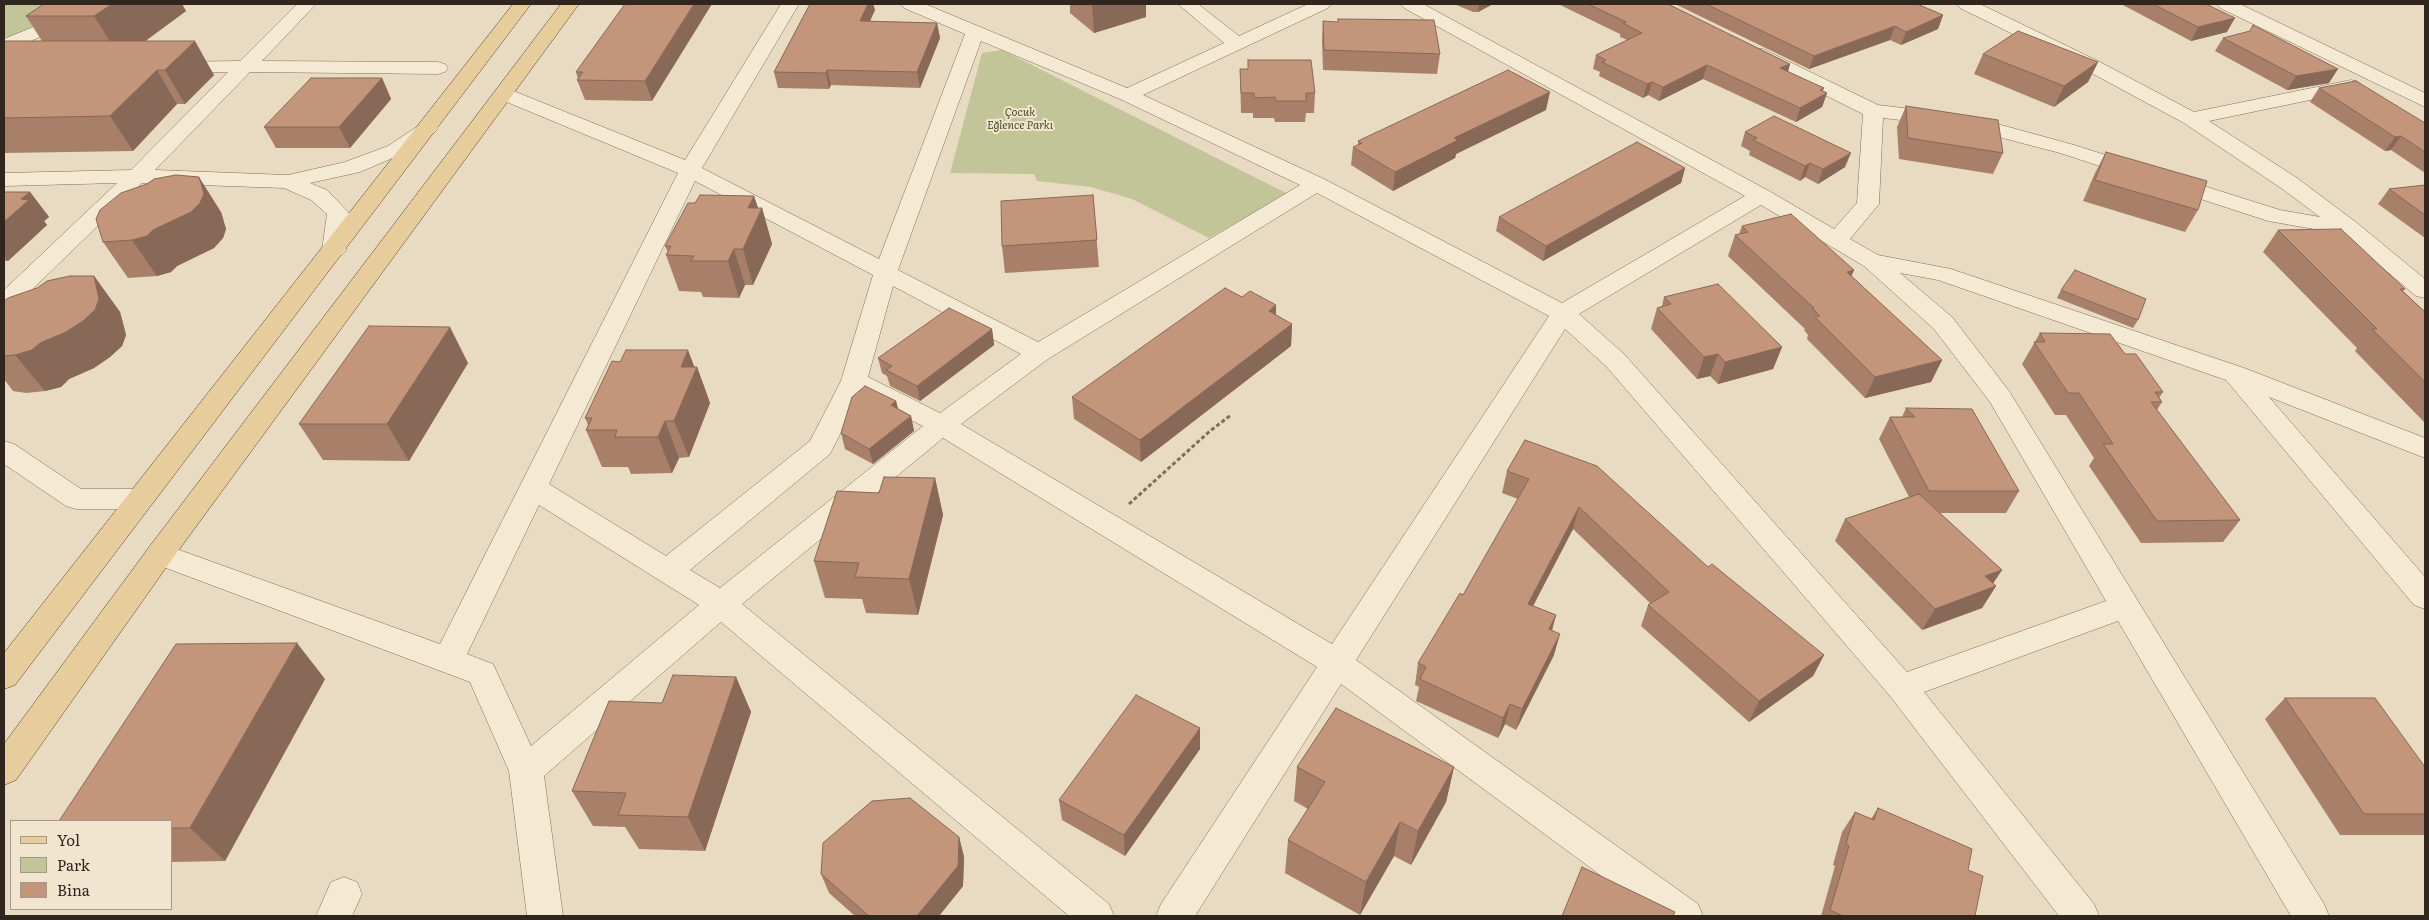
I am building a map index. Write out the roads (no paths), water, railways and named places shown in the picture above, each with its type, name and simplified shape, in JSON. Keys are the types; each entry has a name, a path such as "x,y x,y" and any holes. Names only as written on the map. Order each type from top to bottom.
{"main road":[{"path":"4,676 522,4"},
{"path":"4,770 160,554 570,4"}],"street":[{"path":"4,46 104,4"},
{"path":"4,303 137,176 307,4"},
{"path":"448,660 535,489 690,170 790,4"},
{"path":"910,4 1127,95 1316,184 1562,313 1615,360 1901,687 2081,916"},
{"path":"1187,4 1236,43"},
{"path":"1127,95 1322,4"},
{"path":"1410,4 1761,196 1837,240 1872,261 1943,323 2000,397 2312,916"},
{"path":"1966,4 2091,65 2191,119 2289,184 2349,228 2425,291"},
{"path":"2226,4 2425,101"},
{"path":"2260,4 2425,82"},
{"path":"668,571 820,447 854,381 885,274 975,31"},
{"path":"1738,45 1873,111 1945,119 1998,130 2076,152 2276,216 2349,228"},
{"path":"149,66 438,68"},
{"path":"2191,119 2382,80"},
{"path":"504,94 690,170 885,274 1039,353"},
{"path":"1837,240 1868,204 1873,111"},
{"path":"4,179 137,176 288,182 352,168 394,150 428,128"},
{"path":"288,182 319,195 338,213 334,250"},
{"path":"526,771 721,604 942,425 1039,353 1316,184"},
{"path":"1174,916 1562,313 1761,196"},
{"path":"1872,261 1943,274 2235,374 2425,448"},
{"path":"2235,374 2425,597"},
{"path":"854,381 942,425 1337,663 1685,916"},
{"path":"4,451 76,499 139,499"},
{"path":"535,489 721,604 1096,916"},
{"path":"160,554 482,673 526,771 545,916"},
{"path":"1901,687 2126,606"}],"park label":[{"name":"Çocuk Eğlence Parkı","path":"1020,119"}]}
